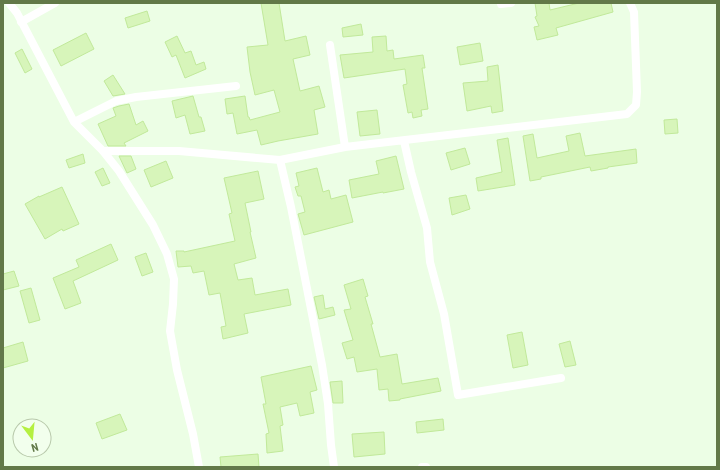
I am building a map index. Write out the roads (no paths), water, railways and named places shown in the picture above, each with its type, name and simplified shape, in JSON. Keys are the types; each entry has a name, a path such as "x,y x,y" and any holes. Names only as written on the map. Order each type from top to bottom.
{"street":[{"path":"9,3 17,13 74,122 103,151 119,171 153,225 167,254 174,279 170,331 177,370 198,456 199,467"},
{"path":"21,22 55,3"},
{"path":"501,4 511,3"},
{"path":"103,151 179,151 227,154 280,160 345,147 627,114 636,105 637,92 634,12 631,3"},
{"path":"330,45 345,147"},
{"path":"74,122 116,101 136,97 236,86"},
{"path":"404,141 427,228 430,262 444,314 458,395 561,378"},
{"path":"280,160 291,207 322,365 328,404 334,467"}]}
